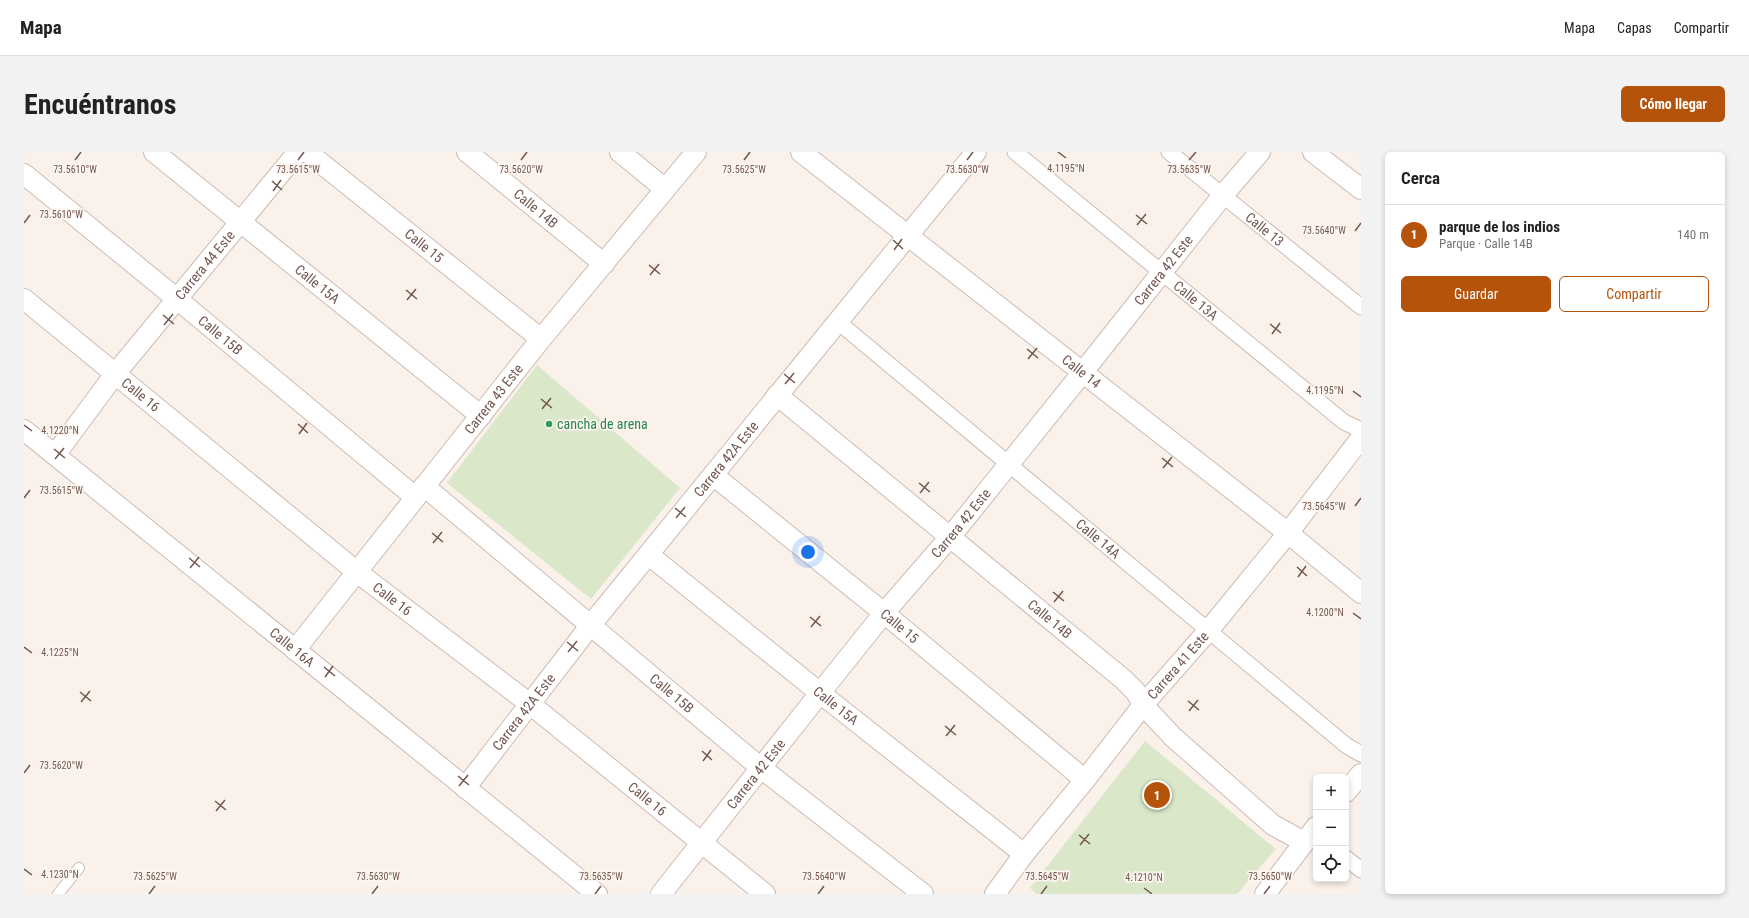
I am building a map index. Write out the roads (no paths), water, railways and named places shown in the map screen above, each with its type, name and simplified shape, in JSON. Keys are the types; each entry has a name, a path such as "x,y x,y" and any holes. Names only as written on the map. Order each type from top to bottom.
{"street":[{"name":"Calle 15A","path":"154,152 481,416"},
{"name":"Carrera 44 Este","path":"55,455 115,374 298,152"},
{"name":"Calle 15","path":"307,152 541,339"},
{"name":"Calle 14B","path":"467,152 604,264"},
{"path":"620,152 665,189"},
{"name":"Carrera 43 Este","path":"295,650 541,339 696,152"},
{"name":"Calle 14","path":"801,152 1288,532 1361,593"},
{"name":"Carrera 42A Este","path":"466,788 590,626 650,555 777,395 976,152"},
{"name":"Calle 13A","path":"1015,152 1162,271 1344,422 1361,430"},
{"name":"Calle 13","path":"1169,152 1361,307"},
{"name":"Carrera 42 Este","path":"661,894 820,693 884,614 951,536 1223,195 1260,152"},
{"path":"1313,152 1361,189"},
{"name":"Calle 15B","path":"24,174 177,299 590,626 761,768 923,894"},
{"name":"Calle 16","path":"24,299 357,572 530,704 765,894"},
{"name":"Calle 14A","path":"837,321 1347,746 1361,754"},
{"name":"Calle 14B","path":"777,395 1123,678 1136,692 1143,705 1173,737 1272,825 1312,838"},
{"name":"Calle 16A","path":"24,430 597,894"},
{"name":"Carrera 41 Este","path":"995,894 1024,854 1085,780 1143,705 1208,631 1361,438"},
{"name":"Calle 15","path":"713,475 1085,780"},
{"name":"Calle 15A","path":"650,555 820,693 1024,854"},
{"path":"1349,788 1361,774"},
{"path":"1265,894 1312,838"},
{"path":"1349,860 1361,870"}],"lane":[{"path":"58,894 79,868"}],"place":[{"name":"cancha de arena","path":"549,424"},
{"name":"parque de los indios","path":"1157,795"}]}
